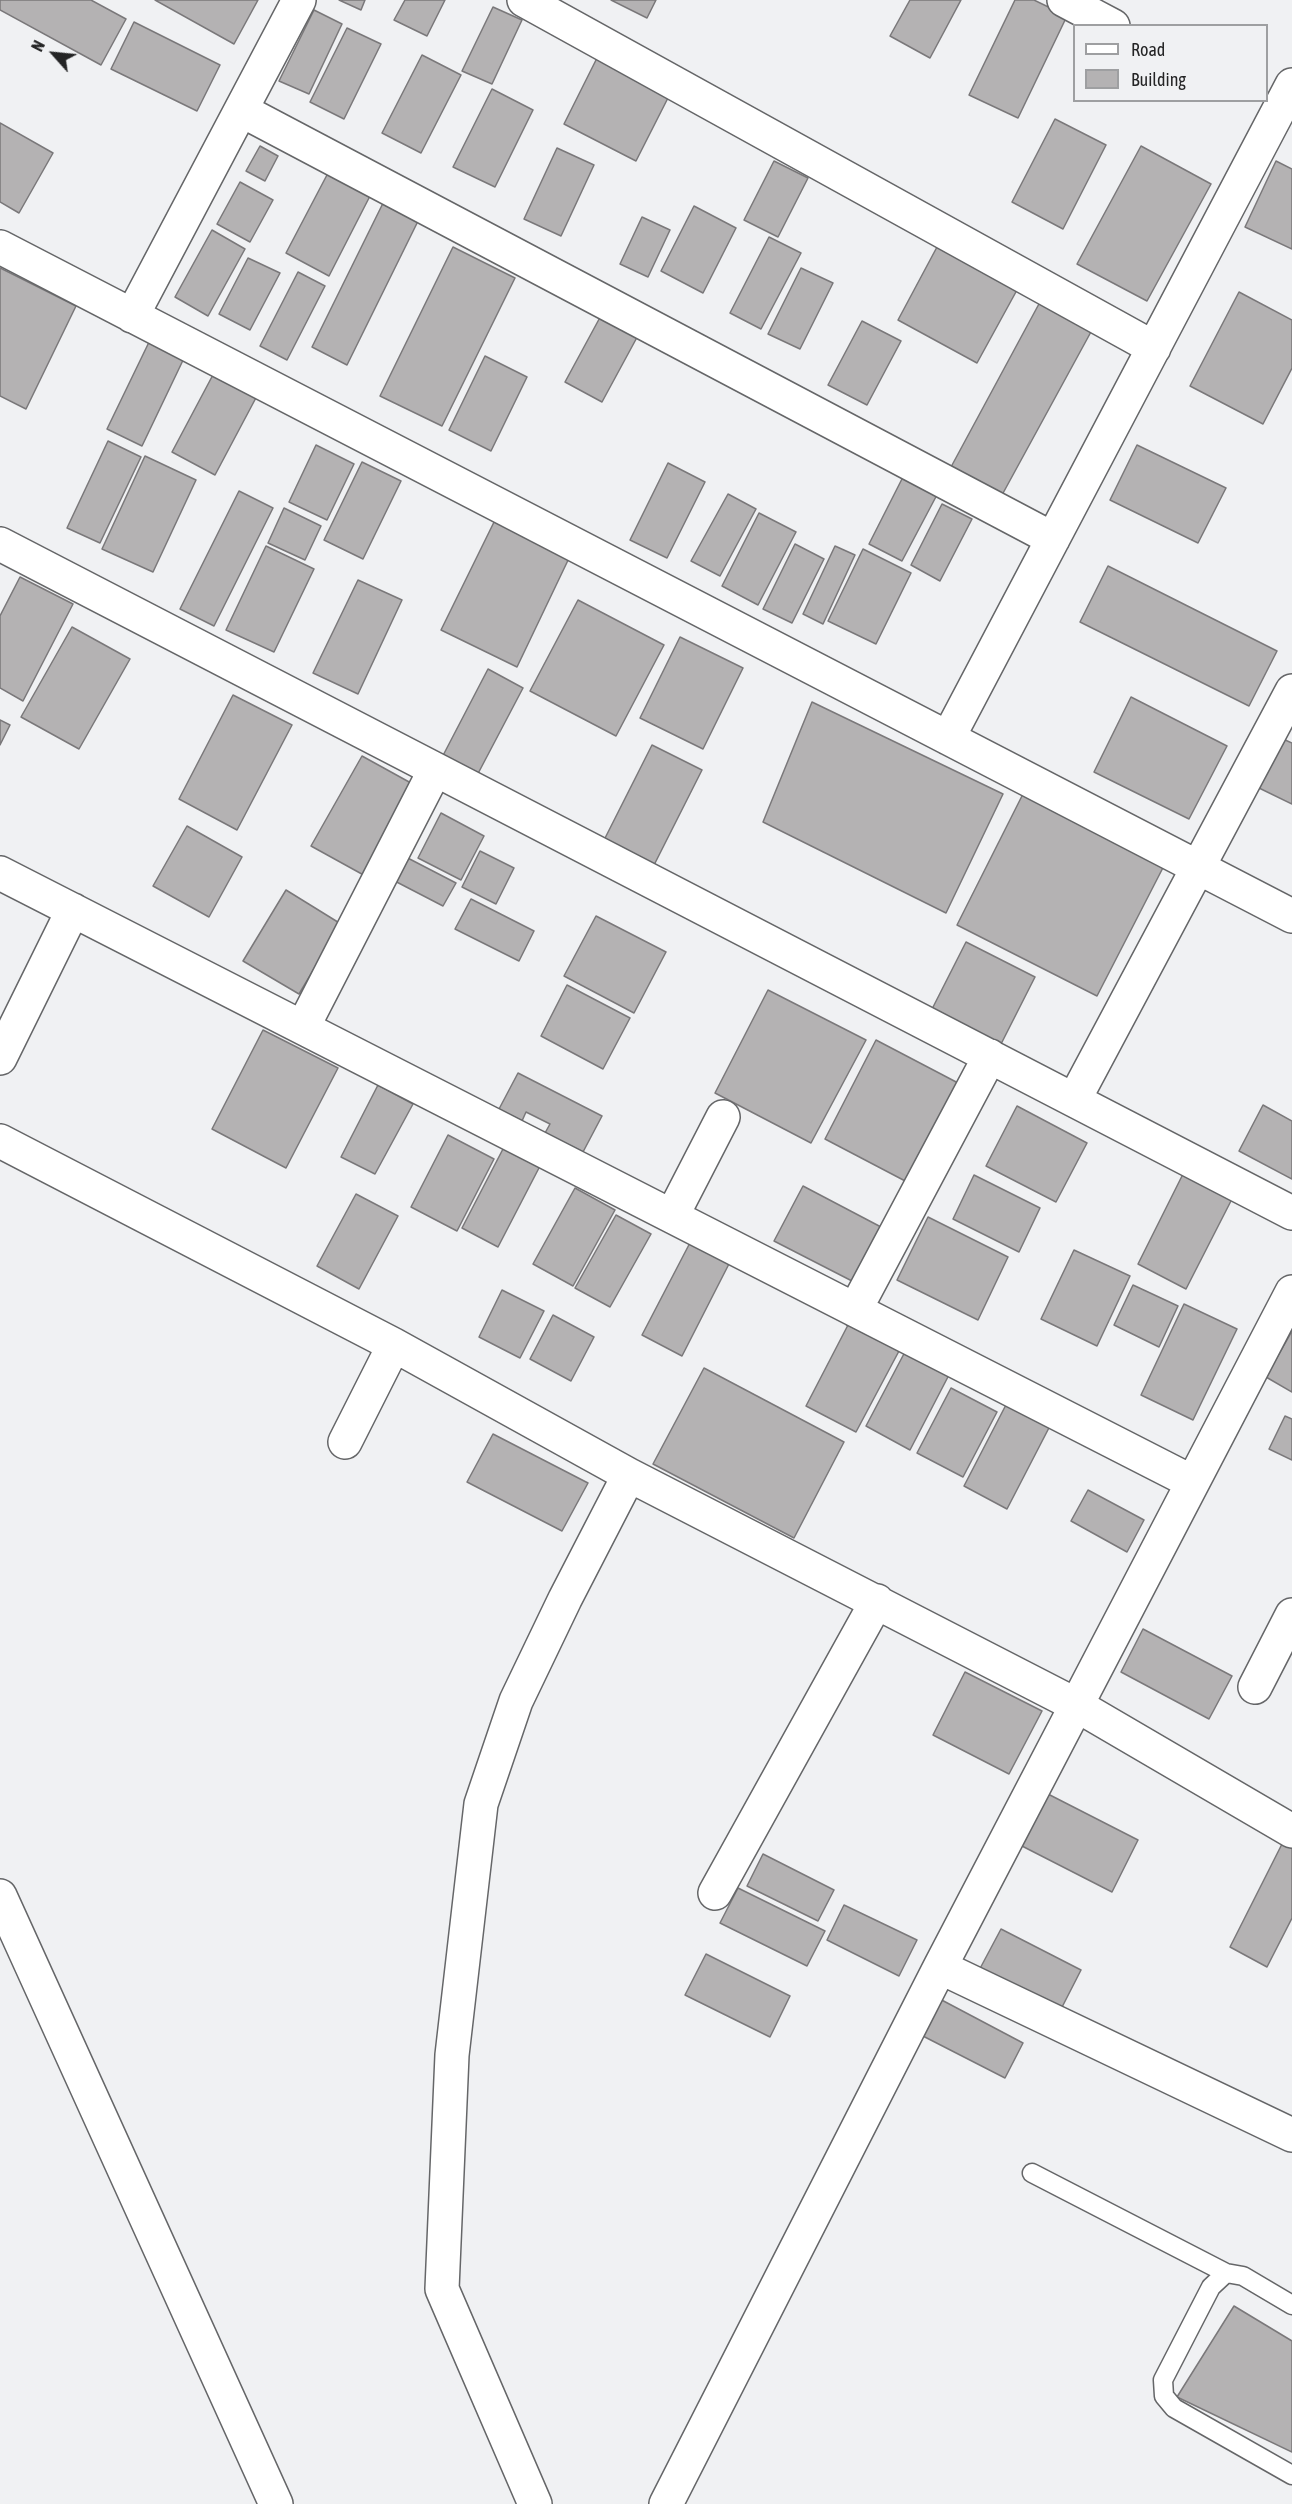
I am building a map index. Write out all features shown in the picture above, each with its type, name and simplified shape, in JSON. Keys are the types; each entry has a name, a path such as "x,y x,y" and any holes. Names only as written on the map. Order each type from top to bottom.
{"street":[{"path":"132,316 299,0"},
{"path":"524,0 1154,348"},
{"path":"1064,0 1109,24"},
{"path":"948,738 1154,348 1275,99"},
{"path":"241,110 1053,539"},
{"path":"0,247 1292,916"},
{"path":"0,544 1292,1213"},
{"path":"1074,1100 1292,691"},
{"path":"303,1028 435,770"},
{"path":"0,873 1192,1482"},
{"path":"0,1058 73,910"},
{"path":"855,1310 990,1056"},
{"path":"672,1216 723,1118"},
{"path":"0,1141 394,1345 629,1475 1078,1706 1292,1831"},
{"path":"666,2504 940,1967 1292,1292"},
{"path":"345,1442 394,1345"},
{"path":"535,2504 442,2289 452,2055 481,1804 516,1701 629,1475"},
{"path":"715,1893 877,1601"},
{"path":"1255,1687 1292,1615"},
{"path":"0,1896 276,2504"},
{"path":"940,1967 1292,2135"}],"lane":[{"path":"1032,2173 1226,2273 1243,2276 1292,2306"},
{"path":"1226,2273 1211,2286 1163,2380 1164,2396 1174,2408 1292,2475"}],"building":[{"path":"0,0 91,0 126,19 101,65 0,10"},
{"path":"155,0 258,0 234,44"},
{"path":"339,0 365,0 361,10"},
{"path":"405,0 445,0 427,36 394,20"},
{"path":"611,0 656,0 647,18"},
{"path":"910,0 961,0 930,58 890,36"},
{"path":"1015,0 1034,0 1067,16 1018,118 969,95"},
{"path":"493,7 522,20 492,84 462,71"},
{"path":"314,10 342,24 309,94 279,81"},
{"path":"134,22 220,65 197,111 111,69"},
{"path":"347,28 381,44 344,119 310,102"},
{"path":"599,54 672,90 636,161 564,124"},
{"path":"422,55 461,75 421,153 382,133"},
{"path":"492,89 533,110 495,187 453,167"},
{"path":"1055,119 1106,145 1063,229 1012,202"},
{"path":"0,123 53,153 19,213 0,202"},
{"path":"260,146 278,156 265,181 246,171"},
{"path":"1141,146 1211,184 1147,301 1077,264"},
{"path":"557,148 594,165 561,236 524,219"},
{"path":"774,161 808,178 778,237 744,220"},
{"path":"1276,161 1292,169 1292,249 1245,227"},
{"path":"328,173 370,196 329,276 286,253"},
{"path":"240,182 273,200 250,242 217,224"},
{"path":"389,191 424,209 347,365 312,347"},
{"path":"694,206 736,228 703,293 661,271"},
{"path":"642,217 670,230 648,277 620,264"},
{"path":"212,230 245,249 208,316 175,297"},
{"path":"769,237 801,253 761,329 730,313"},
{"path":"453,247 515,278 442,426 380,396"},
{"path":"937,247 1017,290 977,363 898,320"},
{"path":"248,258 280,273 250,330 219,314"},
{"path":"0,268 76,306 26,409 0,396"},
{"path":"801,268 833,283 800,349 768,334"},
{"path":"298,272 325,286 287,360 260,346"},
{"path":"1239,292 1292,320 1292,368 1263,424 1190,386"},
{"path":"1040,302 1092,330 1002,495 951,467"},
{"path":"604,310 641,330 602,402 565,382"},
{"path":"862,321 901,341 867,405 828,385"},
{"path":"151,338 186,354 142,446 107,429"},
{"path":"485,356 527,377 491,451 449,430"},
{"path":"215,371 258,394 215,475 172,452"},
{"path":"108,441 141,457 100,543 67,528"},
{"path":"316,445 354,464 327,520 289,502"},
{"path":"1137,445 1226,488 1198,543 1110,500"},
{"path":"145,456 196,480 153,572 102,549"},
{"path":"362,462 401,481 363,559 324,540"},
{"path":"668,463 705,482 667,558 630,540"},
{"path":"905,473 939,491 902,561 869,544"},
{"path":"239,491 273,508 214,626 180,609"},
{"path":"728,494 756,509 720,576 691,561"},
{"path":"942,504 972,519 940,581 911,565"},
{"path":"284,508 321,526 305,560 268,543"},
{"path":"759,513 796,532 758,605 722,586"},
{"path":"496,518 571,554 517,667 441,630"},
{"path":"795,544 824,559 792,623 763,609"},
{"path":"266,546 314,569 274,652 226,630"},
{"path":"835,546 855,555 823,624 803,614"},
{"path":"863,549 911,573 876,644 828,621"},
{"path":"1108,566 1277,651 1249,706 1080,622"},
{"path":"20,577 73,604 23,701 0,688 0,616"},
{"path":"358,580 402,600 358,694 313,673"},
{"path":"578,600 664,645 616,736 530,691"},
{"path":"72,627 130,659 79,749 21,717"},
{"path":"680,637 743,668 703,749 640,718"},
{"path":"488,669 523,688 472,785 437,767"},
{"path":"233,695 292,725 237,830 179,799"},
{"path":"1131,697 1227,746 1189,819 1094,772"},
{"path":"812,702 1003,794 946,913 763,822"},
{"path":"0,720 10,725 0,745"},
{"path":"1283,739 1292,743 1292,804 1259,788"},
{"path":"652,745 702,770 648,877 598,852"},
{"path":"362,756 420,788 369,878 311,846"},
{"path":"1028,784 1169,856 1097,996 957,925"},
{"path":"441,813 484,836 461,880 418,858"},
{"path":"187,826 242,857 209,917 153,886"},
{"path":"480,851 514,868 496,904 462,887"},
{"path":"400,854 456,883 443,906 387,877"},
{"path":"286,890 341,924 299,994 243,961"},
{"path":"471,899 534,931 519,961 455,929"},
{"path":"596,916 666,952 634,1013 564,976"},
{"path":"966,942 1035,977 998,1050 929,1015"},
{"path":"567,985 630,1018 603,1069 541,1036"},
{"path":"768,990 866,1040 811,1143 715,1093"},
{"path":"263,1030 338,1068 286,1168 212,1129"},
{"path":"876,1040 960,1084 909,1183 825,1139"},
{"path":"518,1073 602,1116 583,1152 545,1133 550,1124 526,1112 522,1121 499,1109"},
{"path":"378,1085 413,1104 375,1174 341,1157"},
{"path":"1263,1105 1292,1121 1292,1179 1239,1151"},
{"path":"1017,1106 1087,1143 1056,1202 986,1166"},
{"path":"448,1135 494,1159 457,1231 411,1207"},
{"path":"504,1147 540,1166 498,1247 462,1228"},
{"path":"1184,1172 1233,1197 1186,1289 1138,1264"},
{"path":"974,1175 1040,1208 1019,1252 953,1219"},
{"path":"803,1186 881,1227 852,1281 774,1241"},
{"path":"575,1188 615,1210 573,1286 533,1264"},
{"path":"356,1194 398,1216 359,1289 317,1266"},
{"path":"616,1215 651,1234 610,1307 575,1288"},
{"path":"928,1217 1008,1257 978,1320 897,1280"},
{"path":"693,1237 732,1258 682,1356 642,1335"},
{"path":"1074,1250 1130,1276 1097,1346 1041,1319"},
{"path":"1133,1285 1178,1306 1159,1347 1114,1325"},
{"path":"502,1290 544,1311 520,1358 479,1337"},
{"path":"1184,1304 1237,1329 1193,1420 1141,1395"},
{"path":"553,1315 594,1337 571,1381 530,1359"},
{"path":"848,1325 899,1351 856,1432 806,1406"},
{"path":"1292,1331 1292,1392 1266,1377"},
{"path":"907,1348 951,1371 910,1450 866,1426"},
{"path":"704,1368 844,1442 794,1538 653,1464"},
{"path":"951,1388 997,1412 963,1477 917,1453"},
{"path":"1009,1399 1052,1422 1007,1509 964,1486"},
{"path":"1285,1416 1292,1419 1292,1460 1269,1449"},
{"path":"493,1434 588,1483 562,1531 467,1482"},
{"path":"1088,1490 1144,1520 1127,1552 1071,1521"},
{"path":"1143,1629 1232,1676 1209,1719 1121,1672"},
{"path":"965,1672 1042,1711 1009,1774 933,1735"},
{"path":"1046,1793 1138,1840 1112,1892 1020,1845"},
{"path":"1283,1842 1292,1847 1292,1918 1267,1967 1230,1947"},
{"path":"763,1854 834,1890 818,1921 747,1886"},
{"path":"738,1888 825,1931 807,1966 720,1923"},
{"path":"844,1905 917,1940 899,1976 827,1940"},
{"path":"1001,1929 1081,1970 1057,2017 976,1976"},
{"path":"706,1954 790,1996 770,2037 685,1995"},
{"path":"936,1997 1023,2043 1005,2078 917,2033"},
{"path":"1234,2306 1292,2341 1292,2452 1177,2397"}]}
